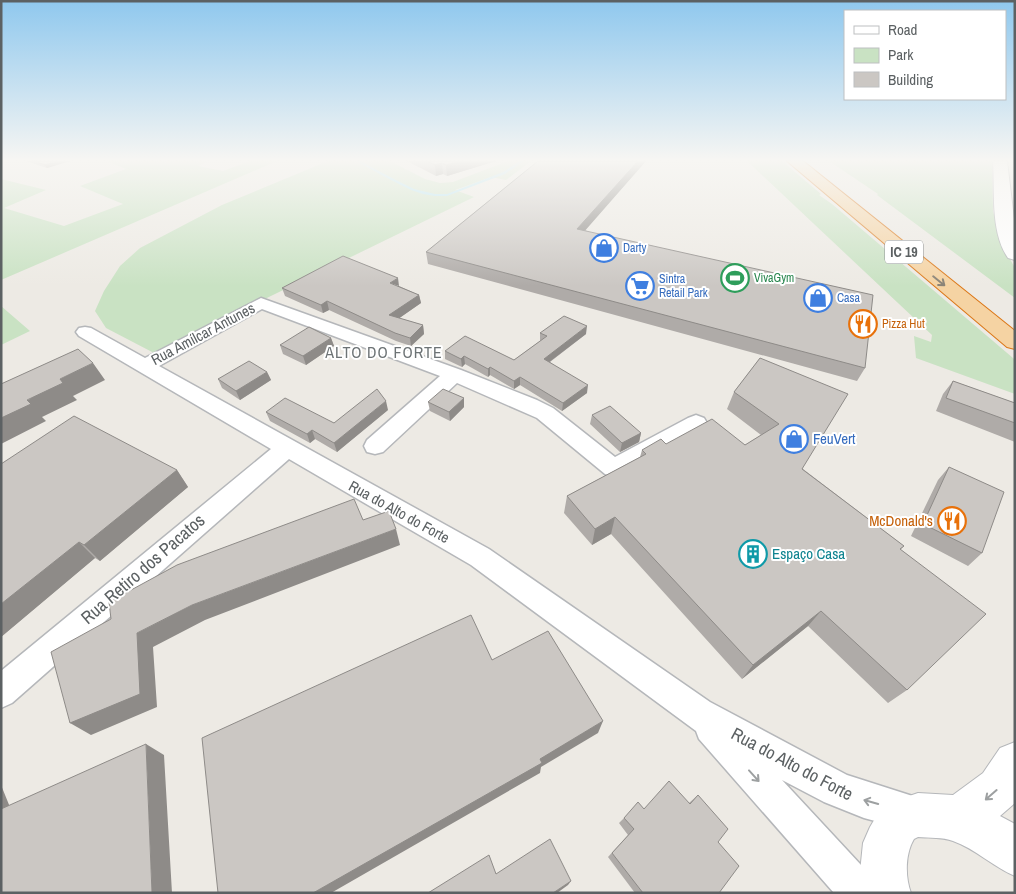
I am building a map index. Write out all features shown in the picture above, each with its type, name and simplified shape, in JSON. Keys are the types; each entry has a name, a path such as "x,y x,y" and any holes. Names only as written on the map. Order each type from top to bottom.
{"highway":[{"name":"IC 19","path":"845,203 1015,342"},
{"name":"IC 19","path":"867,203 1000,307"}],"street":[{"path":"1002,203 1006,234 1015,254"},
{"name":"Rua Amílcar Antunes","path":"144,366 261,304 513,397 545,413 613,468 696,423"},
{"name":"Rua do Alto do Forte","path":"85,332 480,557 698,714 806,774 837,789 864,800 938,816"},
{"path":"375,446 454,374"},
{"name":"Rua Retiro dos Pacatos","path":"1,692 287,448"},
{"name":"Rua do Alto do Forte","path":"698,714 860,893"},
{"path":"887,893 883,882 886,843 899,821 938,816 990,798 1009,777 1015,763"},
{"path":"938,816 1003,842 1015,853"}],"green space":[{"path":"1,203 16,203 4,208 64,226 123,204 120,203 180,203 1,280"},
{"path":"227,203 462,203 154,353 106,328 95,311 104,291 120,266 140,248"},
{"path":"791,203 832,204 1013,358 1015,360 1015,394 916,358 914,336 931,342 932,335"},
{"path":"887,203 993,203 993,211 1002,245 1015,268 1015,298"},
{"path":"1,306 30,331 1,345"}],"building":[{"name":"Sintra Retail Park","path":"487,203 601,203 577,229 873,295 865,368 426,252"},
{"path":"343,256 398,278 390,283 419,295 389,315 423,325 410,338 395,333 327,301 321,305 282,288"},
{"path":"564,316 587,326 544,359 588,385 563,403 520,377 514,381 490,367 488,369 464,356 461,359 445,351 465,336 514,360 547,336 540,333"},
{"path":"309,327 331,338 303,356 280,345"},
{"path":"78,349 93,363 60,379 63,383 27,400 31,404 1,418 1,384"},
{"path":"760,358 848,394 802,469 904,546 900,549 986,614 907,690 821,611 753,665 615,517 595,529 567,496 646,454 642,450 661,439 666,444 712,419 745,445 779,424 734,392"},
{"path":"249,361 267,372 236,391 218,379"},
{"path":"953,381 1015,403 1015,423 946,398"},
{"path":"377,389 386,401 334,443 312,430 307,434 266,412 285,398 334,423"},
{"path":"443,389 464,398 449,412 428,402"},
{"path":"610,406 641,433 622,443 592,415"},
{"path":"74,416 177,470 84,545 79,542 1,604 1,464"},
{"name":"McDonald's","path":"949,467 1004,492 982,553 923,524"},
{"path":"354,499 363,520 389,511 396,529 192,605 137,633 140,694 70,723 51,652 111,619 109,602 177,565"},
{"path":"471,615 492,660 548,631 603,721 540,759 542,763 313,893 218,893 202,738"},
{"path":"146,744 152,893 1,893 1,809"},
{"path":"669,781 690,804 698,795 728,829 718,842 739,866 719,893 643,893 612,853 634,829 624,818 638,802 644,809"},
{"path":"550,839 571,881 553,893 428,893 489,855 496,874"}],"place":[{"name":"Darty","path":"604,248"},
{"name":"VivaGym","path":"735,278"},
{"name":"Sintra Retail Park","path":"640,286"},
{"name":"Casa","path":"818,298"},
{"name":"Pizza Hut","path":"863,324"},
{"name":"FeuVert","path":"794,439"},
{"name":"McDonald's","path":"952,521"},
{"name":"Espaço Casa","path":"753,554"}],"district":[{"name":"ALTO DO FORTE","path":"384,352"}]}
